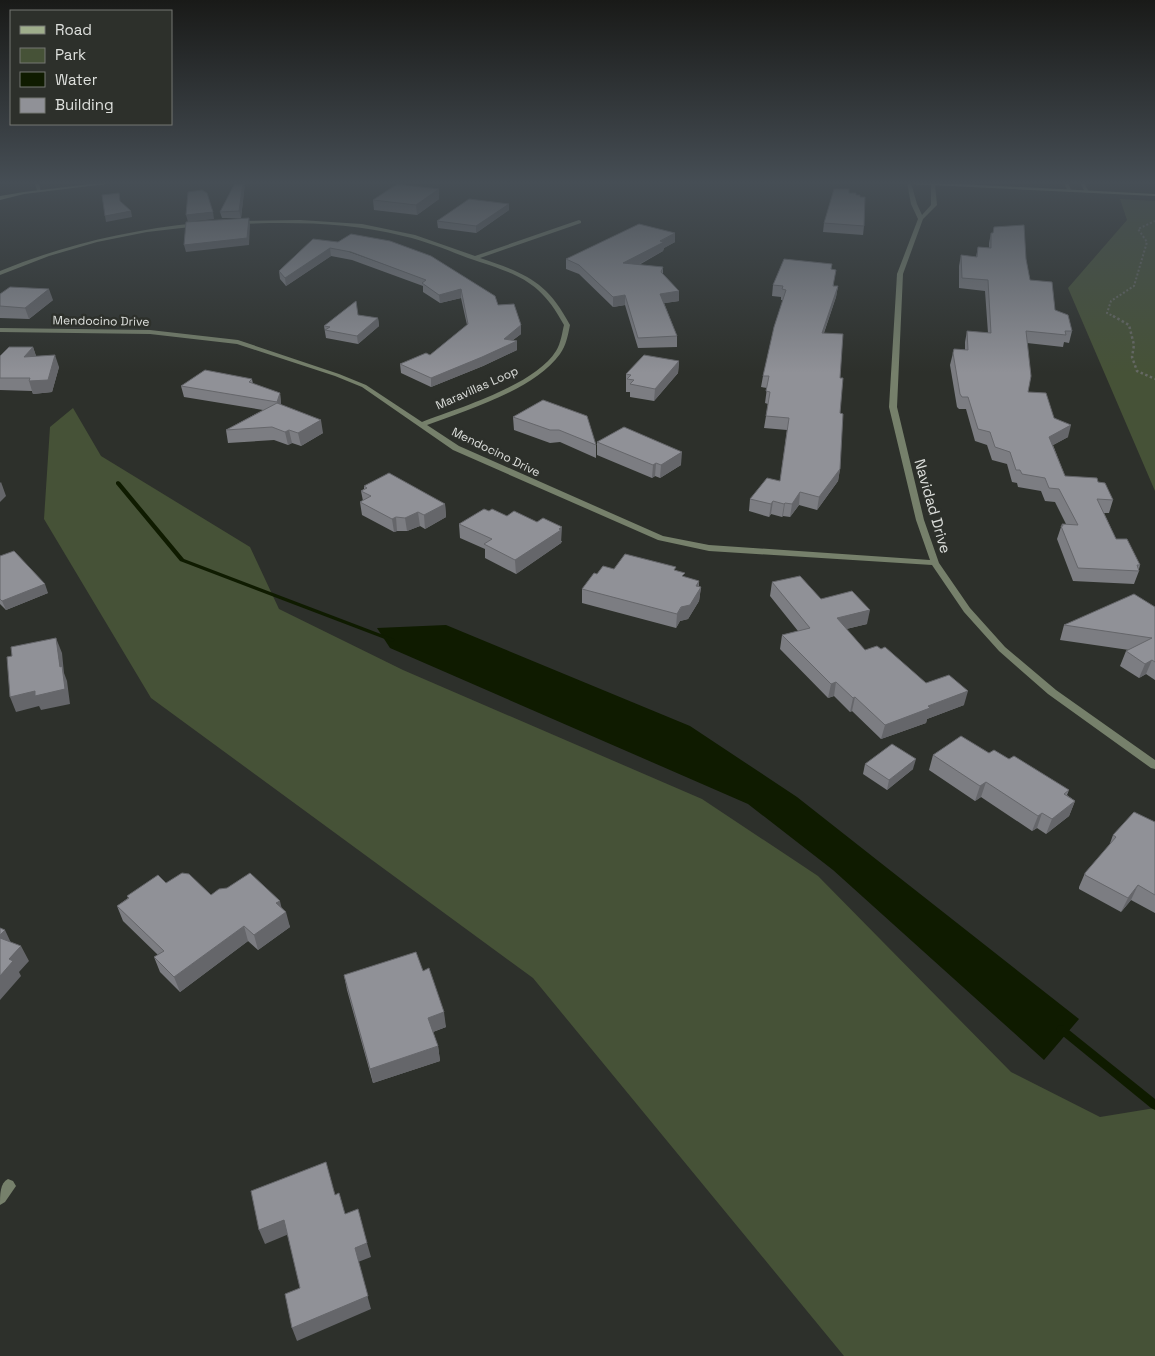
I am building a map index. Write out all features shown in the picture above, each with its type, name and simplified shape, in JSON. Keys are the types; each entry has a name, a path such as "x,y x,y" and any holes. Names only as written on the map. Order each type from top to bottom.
{"street":[{"path":"0,273 77,246"},
{"name":"Maravillas Loop","path":"422,424 491,397 525,380 547,364 558,352 565,337 567,325 560,308 552,296 541,287 508,269 441,246"},
{"path":"475,258 509,246"},
{"name":"Navidad Drive","path":"911,246 900,274 893,406 920,520 935,563 967,610 1002,649 1052,692 1155,765"},
{"name":"Mendocino Drive","path":"0,330 150,332 238,342 364,386 456,448 661,538 710,548 935,563"}],"path":[{"path":"1146,246 1134,286 1111,301 1107,314 1129,325 1134,345 1132,357 1137,370 1155,379"}],"green space":[{"path":"1104,246 1155,246 1155,491 1068,288"},
{"path":"73,408 101,456 250,547 279,609 403,670 702,799 818,876 1011,1072 1100,1117 1155,1108 1155,1356 844,1356 533,978 151,698 44,519 50,427"}],"water":[{"path":"446,625 690,726 797,797 1079,1019 1044,1060 833,870 748,804 390,648 377,628"}],"building":[{"path":"305,246 404,246 431,256 495,296 498,305 514,304 521,325 504,339 517,341 431,378 400,364 426,353 430,355 468,324 461,289 439,295 422,283 426,280 351,252 330,248 285,278 279,271"},
{"path":"593,246 656,246 623,263 663,267 661,272 679,291 660,294 677,336 638,338 625,295 613,297 579,265 566,259"},
{"path":"991,246 1025,246 1030,280 1052,282 1055,310 1068,315 1072,331 1065,331 1066,335 1026,331 1031,376 1028,392 1046,393 1054,418 1071,425 1049,437 1065,476 1097,478 1098,482 1105,483 1113,500 1097,499 1116,539 1127,539 1140,565 1137,565 1139,571 1078,568 1061,526 1063,526 1062,524 1078,525 1059,489 1049,488 1045,478 1022,474 1020,470 1016,470 1010,452 995,447 990,432 978,429 968,397 962,397 960,394 953,353 954,349 968,350 967,331 991,333 988,280 962,278 961,255 977,257 978,247 991,248"},
{"path":"784,259 832,264 831,269 836,270 833,286 838,286 822,333 843,334 840,378 843,378 840,413 843,414 840,469 819,497 800,492 792,504 773,501 771,504 750,499 767,478 780,481 789,418 766,416 770,392 766,391 769,376 763,376 774,327 786,290 782,289 783,286 773,285"},
{"path":"10,287 49,289 25,308 0,306 0,294"},
{"path":"356,301 358,315 378,318 357,336 325,330 330,327 324,326"},
{"path":"9,347 33,347 24,357 55,355 48,380 29,381 30,378 0,378 0,356"},
{"path":"644,355 679,361 655,389 630,384 634,380 627,379 631,375 626,374"},
{"path":"205,370 252,379 249,382 280,393 277,402 181,386"},
{"path":"543,400 587,416 596,445 559,430 550,430 513,417"},
{"path":"277,403 321,420 298,433 289,430 285,432 272,427 226,430"},
{"path":"624,427 682,452 661,465 656,463 653,465 597,442"},
{"path":"389,473 445,504 424,515 418,512 405,518 396,517 392,519 360,502 371,496 361,491 367,488 364,486"},
{"path":"484,509 489,511 492,509 507,516 514,511 537,522 543,518 562,527 559,529 561,530 515,560 484,544 492,539 459,524"},
{"path":"14,551 45,584 2,601 0,599 0,556"},
{"path":"625,554 676,567 674,570 685,573 682,576 699,581 696,586 701,587 690,605 681,607 677,614 582,589 594,573 597,574 603,566 614,569"},
{"path":"800,576 821,599 852,591 870,610 837,618 865,650 877,646 881,649 885,647 926,683 949,675 968,691 885,725 836,682 831,684 782,635 810,628 772,582"},
{"path":"1134,594 1155,607 1155,662 1152,660 1145,664 1126,651 1152,638 1064,625"},
{"path":"56,638 65,689 35,696 35,691 10,697 7,657 12,656 11,647"},
{"path":"961,736 989,753 994,750 1009,759 1014,756 1069,790 1064,794 1075,801 1052,819 1042,813 1038,816 986,782 980,786 933,755"},
{"path":"892,744 916,759 889,780 865,764"},
{"path":"1134,812 1155,822 1155,895 1138,885 1128,898 1085,875 1085,873 1116,837 1113,835"},
{"path":"182,873 189,874 211,895 219,889 227,888 250,873 280,901 276,903 286,912 254,935 244,926 174,977 154,957 164,951 117,906 129,898 127,896 158,875 166,883"},
{"path":"0,928 5,930 0,935"},
{"path":"0,938 21,946 9,959 13,961 0,976"},
{"path":"416,952 423,971 429,968 444,1012 428,1018 438,1046 370,1069 344,975"},
{"path":"326,1162 335,1195 339,1193 345,1214 358,1209 367,1243 355,1248 368,1296 292,1328 285,1294 300,1288 284,1220 259,1230 251,1191"}],"waterway":[{"path":"118,483 182,560 392,640"},
{"path":"1061,1029 1155,1105"}]}
